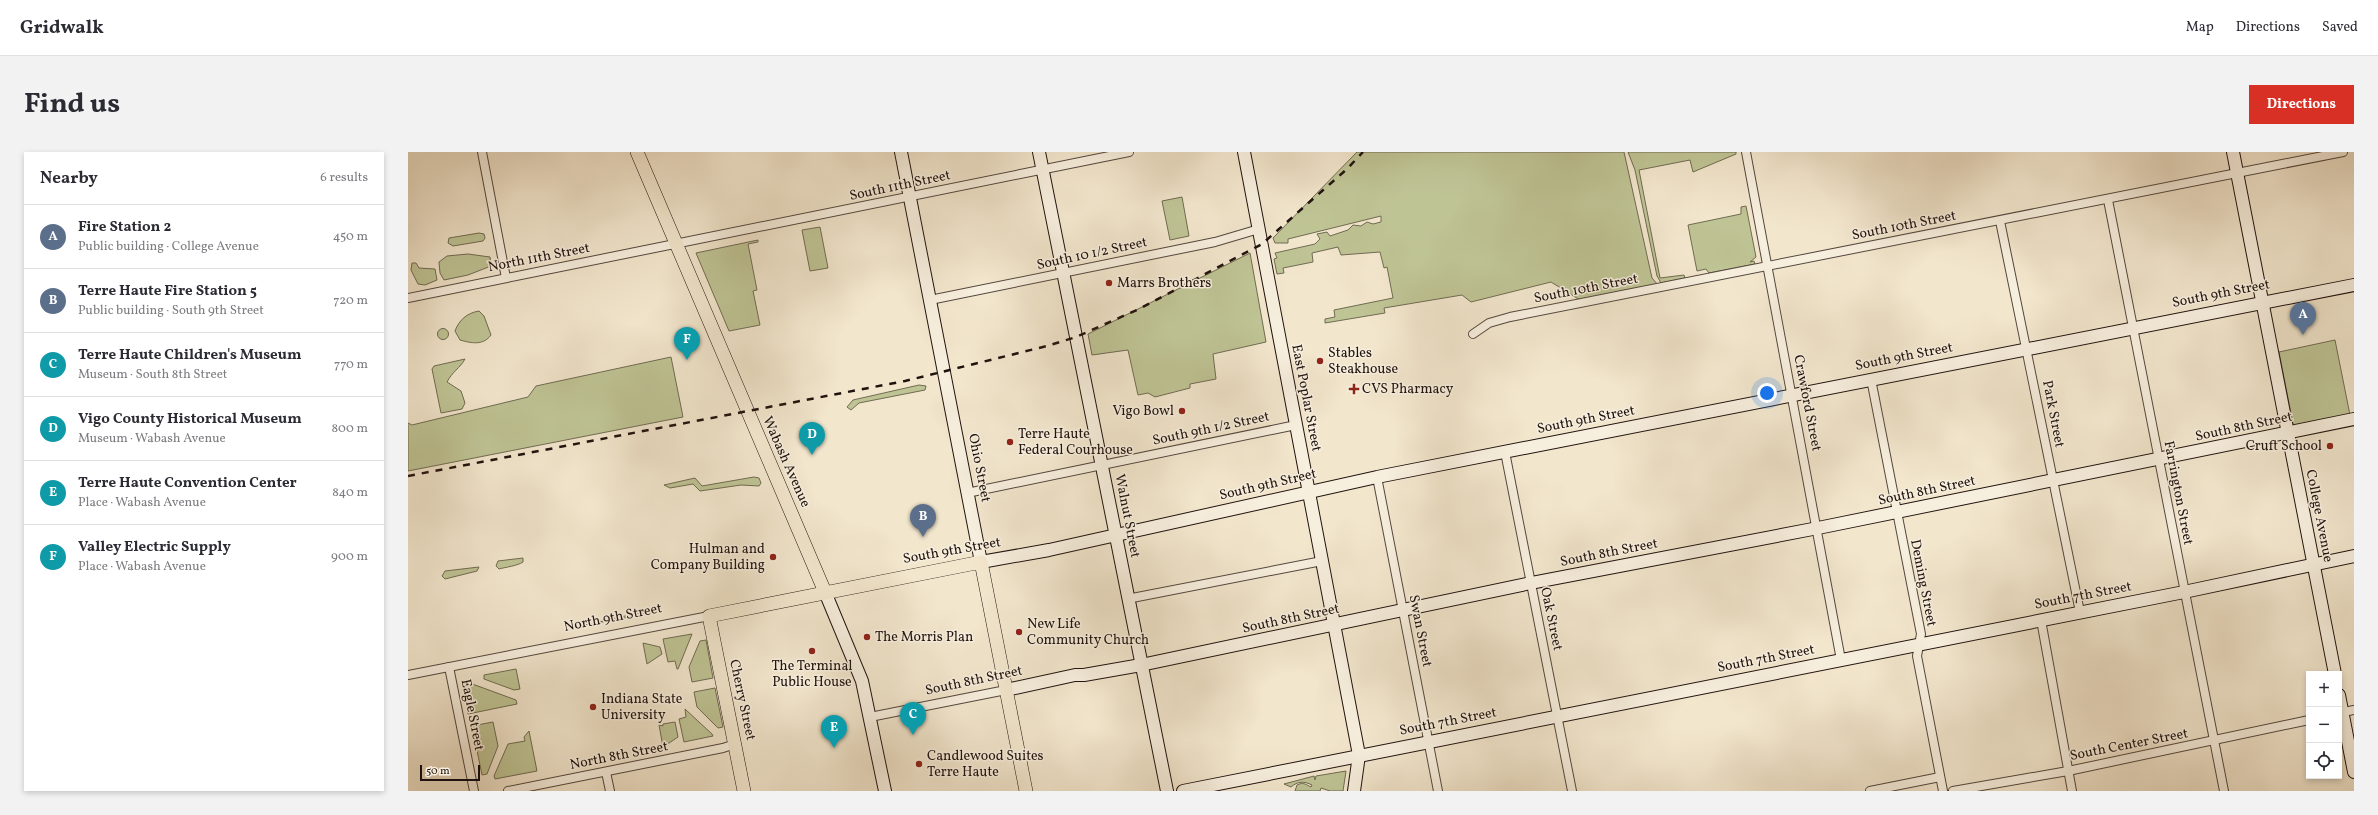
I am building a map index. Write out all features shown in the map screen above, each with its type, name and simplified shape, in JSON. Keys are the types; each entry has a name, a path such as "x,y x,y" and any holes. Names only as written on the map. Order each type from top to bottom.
{"main road":[{"name":"Wabash Avenue","path":"637,152 825,592"},
{"name":"South 9th Street","path":"825,592 981,562"},
{"name":"Ohio Street","path":"981,562 1026,791"},
{"name":"North 9th Street","path":"709,616 825,592"},
{"name":"Cherry Street","path":"709,616 744,791"}],"street":[{"path":"482,152 506,278"},
{"name":"Ohio Street","path":"901,152 981,562"},
{"name":"Walnut Street","path":"1039,152 1102,465 1114,535 1167,791"},
{"name":"South 11th Street","path":"676,245 1129,152"},
{"name":"East Poplar Street","path":"1244,152 1359,755 1354,791"},
{"name":"Crawford Street","path":"1746,152 1818,528 1841,660"},
{"name":"College Avenue","path":"2233,152 2264,302 2334,671"},
{"name":"South 10th Street","path":"1473,334 1489,323 1510,317 1602,300 1767,265 2108,200 2343,152"},
{"name":"Farrington Street","path":"2108,200 2224,791"},
{"name":"Park Street","path":"2000,220 2080,612"},
{"name":"South 10 1/2 Street","path":"930,300 1215,242 1259,229"},
{"name":"North 11th Street","path":"408,298 676,245"},
{"name":"South 9th Street","path":"981,562 1114,535 1377,476 1793,396 1871,379 2027,350 2354,285"},
{"name":"Deming Street","path":"1871,379 1920,634 1917,656 1944,791"},
{"name":"South 8th Street","path":"870,717 1006,690 1075,674 1084,675 1141,665 1531,583 1818,528 2354,419"},
{"name":"South 9th 1/2 Street","path":"968,493 1296,425"},
{"name":"Oak Street","path":"1505,452 1572,791"},
{"name":"Swan Street","path":"1377,476 1438,791"},
{"name":"South 7th Street","path":"1183,791 1558,715 2184,592 2313,563 2354,556"},
{"path":"1127,599 1322,561"},
{"name":"Wabash Avenue","path":"825,592 860,673 885,791"},
{"name":"North 9th Street","path":"408,675 709,616"},
{"path":"2041,620 2072,791"},
{"name":"Eagle Street","path":"449,667 474,791"},
{"path":"2345,712 2354,772"},
{"name":"South Center Street","path":"1953,791 2068,771 2306,721"},
{"name":"North 8th Street","path":"508,791 723,748 735,744"},
{"path":"606,772 610,791"},
{"path":"1870,791 1940,777"}],"green space":[{"path":"1357,152 1624,152 1652,278 1658,285 1580,300 1551,282 1471,302 1462,295 1384,308 1385,313 1325,323 1325,319 1335,317 1334,310 1393,298 1387,267 1384,268 1380,252 1341,255 1338,247 1312,253 1313,262 1283,268 1284,273 1277,274 1274,259 1277,258 1275,253 1315,244 1320,239 1317,234 1327,232 1330,236 1348,230 1353,225 1361,226 1367,222 1373,224 1381,222 1381,216 1288,239 1288,243 1275,243 1273,238"},
{"path":"1628,152 1736,152 1736,154 1693,172 1690,160 1639,170 1660,278 1684,275 1685,278 1661,283 1657,276 1635,170"},
{"path":"1182,197 1189,236 1170,240 1162,201"},
{"path":"1746,206 1756,257 1750,262 1754,261 1755,264 1709,273 1706,269 1697,271 1688,225 1741,214 1741,207"},
{"path":"820,227 828,268 810,271 802,230"},
{"path":"479,233 484,234 485,238 483,241 453,246 448,243 449,238"},
{"path":"758,240 758,242 748,244 757,290 753,291 760,325 729,331 696,253"},
{"path":"1250,253 1266,342 1213,354 1216,379 1190,384 1190,388 1155,397 1148,393 1138,395 1128,350 1092,355 1088,334"},
{"path":"468,254 490,257 491,266 468,275 444,280 440,273 439,262 447,256"},
{"path":"412,263 416,263 419,268 435,269 437,280 425,285 418,284 411,270"},
{"path":"479,311 484,316 491,335 484,341 477,343 460,340 455,331 459,324 467,315"},
{"path":"443,328 447,330 449,334 447,338 443,340 439,338 437,334 439,330"},
{"path":"2335,340 2350,415 2294,429 2279,352"},
{"path":"671,357 683,417 408,471 408,423 412,425 528,397 536,386"},
{"path":"465,359 447,382 461,391 465,403 462,409 441,413 432,369 434,366"},
{"path":"919,385 926,386 925,390 859,403 851,410 847,407 853,400"},
{"path":"754,477 759,478 761,483 759,486 741,485 700,491 693,484 670,488 664,485 695,478 702,486"},
{"path":"523,558 523,562 515,565 499,569 496,566 498,561"},
{"path":"479,567 477,571 445,579 442,576 445,571"},
{"path":"643,612 644,614 641,615 585,625"},
{"path":"692,634 677,669 675,661 668,662 663,639"},
{"path":"706,640 713,678 692,682 689,667 700,641"},
{"path":"643,643 660,647 662,654 647,664"},
{"path":"516,669 520,689 514,690 484,679 484,675"},
{"path":"467,682 516,700 517,704 468,714 462,683"},
{"path":"715,688 723,727 718,728 697,707 694,692"},
{"path":"685,709 713,736 684,742 679,719 686,717"},
{"path":"493,722 498,746 487,774 482,775 472,726"},
{"path":"675,722 678,737 663,747 659,725 663,726 663,724"},
{"path":"529,731 537,771 495,779 494,776 508,744 525,741 524,737"},
{"path":"1346,771 1343,791 1330,791 1321,788 1320,791 1295,791 1297,785 1299,784 1304,784 1311,787 1312,785 1301,782 1291,787 1284,784 1314,776 1315,780 1316,776"}],"railway":[{"path":"408,476 905,381 1047,346 1076,337 1139,309 1262,244 1347,169 1363,152"}],"place":[{"name":"Marrs Brothers","path":"1109,283"},
{"name":"Fire Station 2","path":"2303,335"},
{"name":"Valley Electric Supply","path":"687,360"},
{"name":"Stables Steakhouse","path":"1320,361"},
{"name":"CVS Pharmacy","path":"1354,389"},
{"name":"Vigo Bowl","path":"1182,411"},
{"name":"Terre Haute Federal Courhouse","path":"1010,442"},
{"name":"Cruft School","path":"2330,446"},
{"name":"Vigo County Historical Museum","path":"812,455"},
{"name":"Terre Haute Fire Station 5","path":"923,537"},
{"name":"Hulman and Company Building","path":"773,557"},
{"name":"New Life Community Church","path":"1019,632"},
{"name":"The Morris Plan","path":"867,637"},
{"name":"The Terminal Public House","path":"812,651"},
{"name":"Indiana State University","path":"593,707"},
{"name":"Terre Haute Children's Museum","path":"913,735"},
{"name":"Terre Haute Convention Center","path":"834,748"},
{"name":"Candlewood Suites Terre Haute","path":"919,764"}]}
